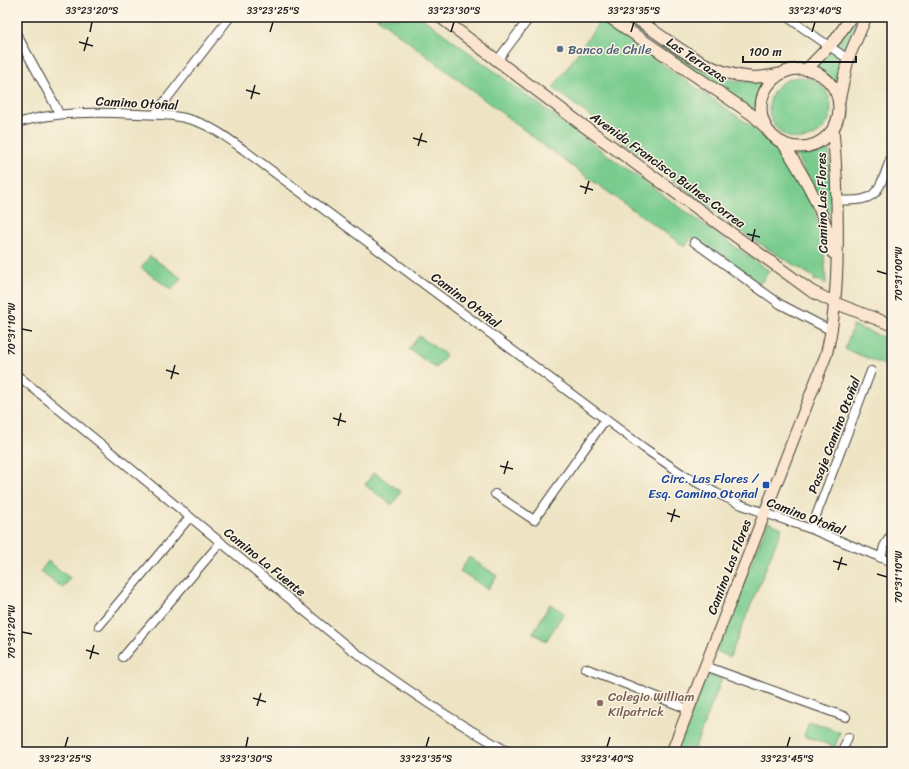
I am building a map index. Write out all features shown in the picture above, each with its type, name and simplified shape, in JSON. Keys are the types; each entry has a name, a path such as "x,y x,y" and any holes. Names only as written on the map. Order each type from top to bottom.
{"street":[{"path":"156,114 230,17"},
{"name":"Avenida Francisco Bulnes Correa","path":"440,17 497,61 811,291 835,303 892,325"},
{"path":"497,61 530,17"},
{"name":"Las Terrazas","path":"609,17 754,116 768,129"},
{"name":"Las Terrazas","path":"634,17 705,65 718,70 751,77 779,74"},
{"path":"787,17 848,59"},
{"path":"807,69 842,32 851,17"},
{"path":"838,106 836,91 827,79 815,71 807,69 790,69 779,74 769,84 761,106 762,118 768,129 773,136 783,143 793,147 808,147 822,141 833,129 837,118 838,106 848,59 866,17"},
{"path":"17,35 59,114"},
{"path":"653,47 661,35"},
{"name":"Camino Otoñal","path":"17,123 59,114 98,113 156,114 177,116 195,121 224,136 605,420 695,482 742,505 811,529 892,562"},
{"name":"Camino Las Flores","path":"672,752 826,355 832,331 836,276 837,200 833,129"},
{"name":"Camino Las Flores","path":"783,143 804,175 820,210 832,246 836,276"},
{"path":"837,200 862,200 874,195 880,187 892,155"},
{"path":"694,242 780,304 832,331"},
{"name":"Pasaje Camino Otoñal","path":"811,529 871,371"},
{"name":"Camino La Fuente","path":"17,375 347,646 445,715 509,752"},
{"path":"495,494 534,520 605,420"},
{"path":"99,626 190,517"},
{"path":"881,558 884,546 892,532"},
{"path":"123,657 221,542"},
{"path":"705,666 846,717"},
{"path":"585,668 688,709"},
{"path":"842,752 848,737"}],"green space":[{"path":"376,17 421,17 628,170 769,271 761,283 692,237 685,247 562,159"},
{"path":"616,17 626,17 700,68 736,81 766,82 759,96 757,111 754,112"},
{"path":"854,17 861,17 843,62 838,81 834,81 824,72 814,69"},
{"path":"600,21 757,130 791,164 814,206 824,250 825,284 821,281 813,280 815,278 741,232 553,88"},
{"path":"794,77 806,77 822,86 829,96 831,108 829,120 822,130 806,139 794,139 783,134 774,125 769,114 769,102 774,91 783,82"},
{"path":"829,141 832,213 826,213 794,151 810,152"},
{"path":"150,256 181,278 172,290 141,268"},
{"path":"853,325 892,341 892,368 845,349"},
{"path":"419,336 446,355 436,368 409,349"},
{"path":"374,472 401,492 392,505 365,485"},
{"path":"768,522 782,528 730,657 716,651"},
{"path":"469,557 497,576 488,589 460,571"},
{"path":"48,561 70,578 63,588 40,572"},
{"path":"550,604 564,613 546,641 533,633"},
{"path":"706,673 722,679 693,752 675,752"},
{"path":"809,721 840,732 835,747 804,736"}],"place":[{"name":"Banco de Chile","path":"560,49"},
{"name":"Circ. Las Flores / Esq. Camino Otoñal","path":"766,485"},
{"name":"Colegio William Kilpatrick","path":"600,703"}]}
